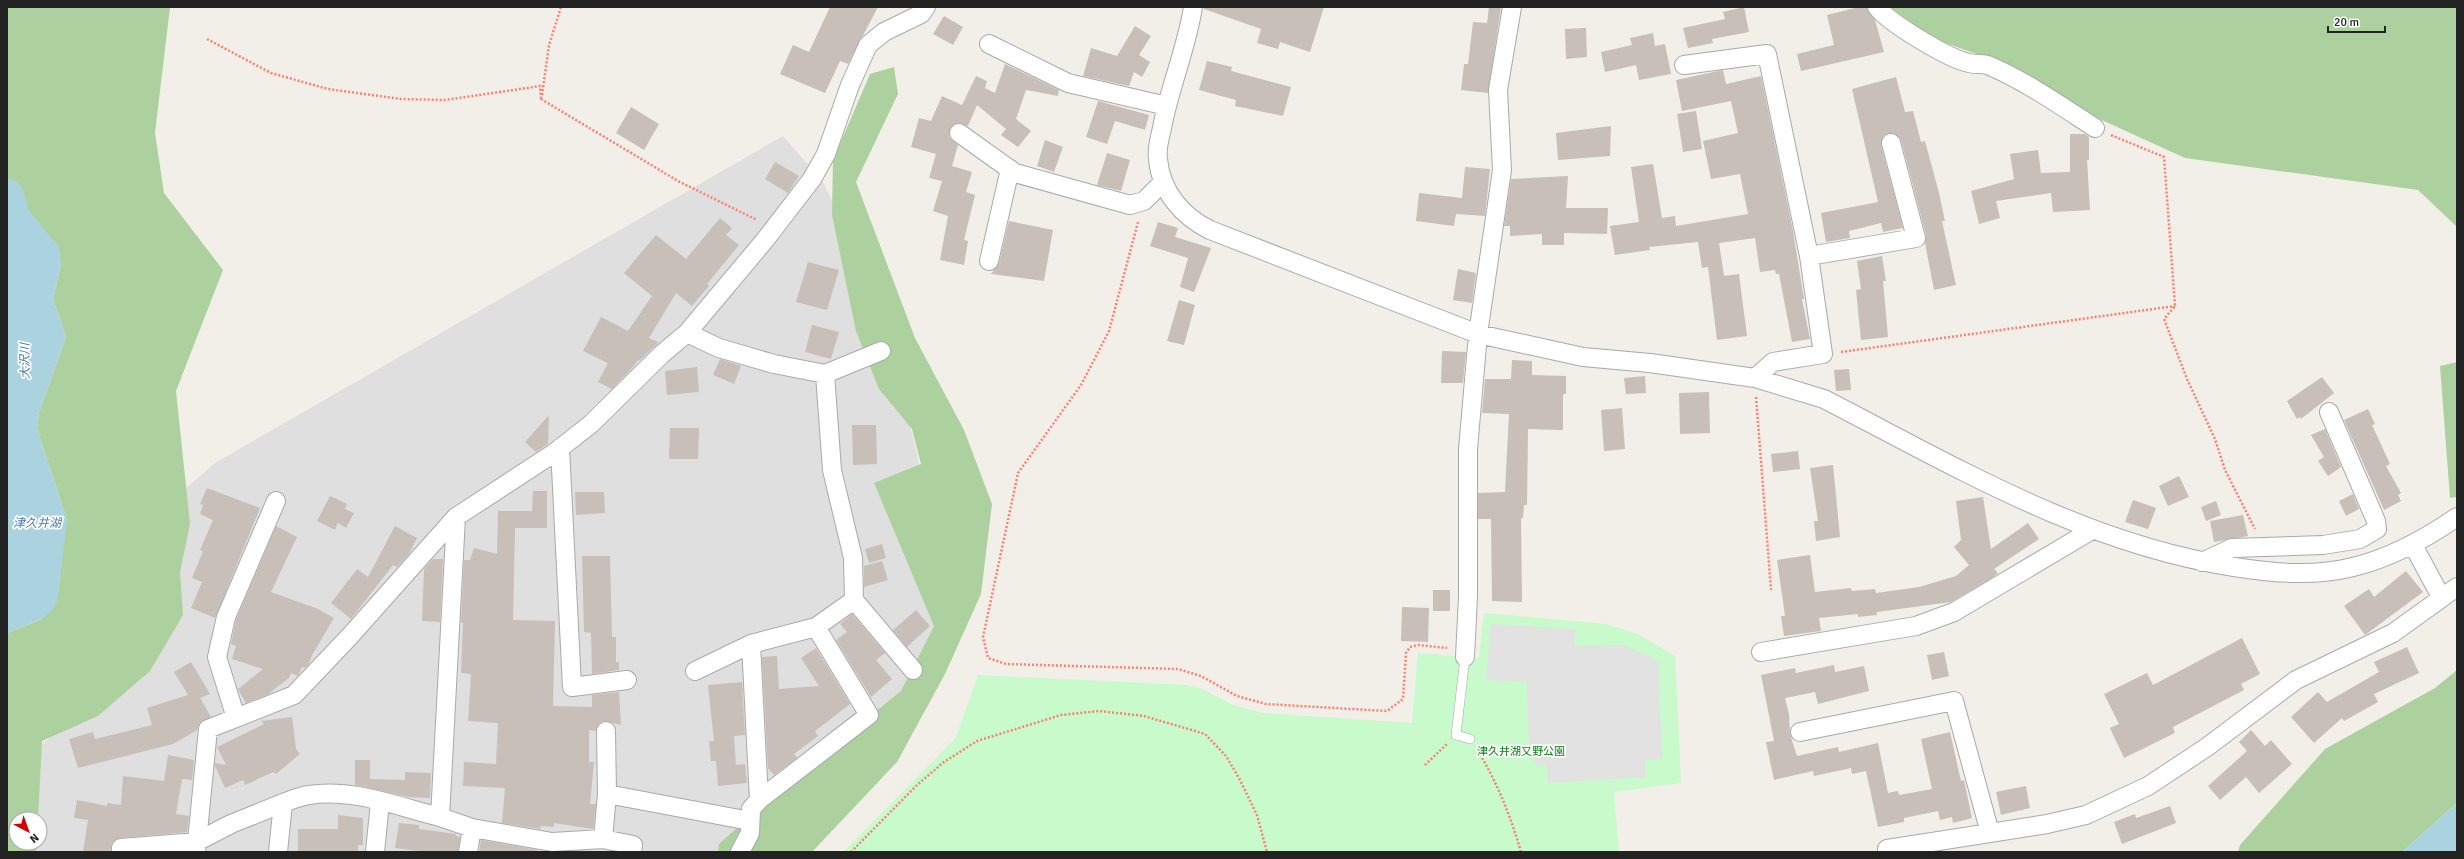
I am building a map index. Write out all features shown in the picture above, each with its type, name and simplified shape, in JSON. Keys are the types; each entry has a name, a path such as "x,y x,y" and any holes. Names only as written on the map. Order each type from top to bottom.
{"street":[{"path":"196,847 208,729 294,695 350,636 456,518 560,448 591,424 662,354 687,333 774,228 812,179 826,154 850,85 868,45 884,32 921,14 926,7"},
{"path":"1193,7 1167,106 1158,150 1163,182 1184,214 1210,230 1478,334 1584,357 1650,363 1755,378 1824,399 2021,501 2092,530 2151,550 2202,562 2278,573 2326,572 2376,560 2413,545 2457,517"},
{"path":"1466,654 1468,597 1468,449 1478,334 1502,170 1498,90 1512,7"},
{"path":"1876,7 1882,14 1920,40 1969,63 1988,64 2020,81 2095,128"},
{"path":"989,44 1068,83 1167,106"},
{"path":"1684,64 1766,54 1809,256 1824,354 1773,362 1755,378"},
{"path":"959,133 1015,173 1130,205 1144,201 1163,182"},
{"path":"1809,256 1916,238 1891,144"},
{"path":"989,261 1010,169"},
{"path":"687,333 726,350 774,364 825,374 881,351"},
{"path":"825,374 832,470 853,558 854,600 913,670"},
{"path":"2202,562 2232,548 2322,545 2353,540 2371,535 2377,529 2376,520 2329,412"},
{"path":"560,448 572,687 627,680"},
{"path":"236,718 217,657 226,618 276,501"},
{"path":"440,818 456,518"},
{"path":"1761,652 1916,626 1954,612 2092,530"},
{"path":"2413,545 2441,597"},
{"path":"1887,849 2047,824 2086,815 2148,786 2207,747 2296,680 2393,633 2441,597 2457,587"},
{"path":"695,671 751,644 816,627 854,600"},
{"path":"740,852 750,833 751,809 759,800 869,715 816,627"},
{"path":"751,644 759,800"},
{"path":"1800,732 1954,701 1990,833"},
{"path":"603,839 607,794 606,732"},
{"path":"120,852 121,848 196,847 231,824 283,803 308,795 326,793 363,796 472,828 551,847 603,839 633,845 632,852"},
{"path":"607,794 750,821"},
{"path":"375,852 380,802"},
{"path":"278,852 283,803"},
{"path":"468,852 472,828"}],"lane":[{"path":"1466,654 1456,735 1470,739"}],"path":[{"path":"541,99 550,45 561,7"},
{"path":"207,39 271,72 328,89 401,99 445,100 540,86 541,99"},
{"path":"541,99 678,180 774,228"},
{"path":"2095,128 2164,157 2175,306 2164,319 2187,379 2215,439 2225,470 2254,527 2261,548"},
{"path":"1144,201 1109,331 1081,385 1018,473 983,637 988,658 1006,664 1178,669 1201,676 1237,696 1266,704 1387,712 1403,699 1406,653 1410,646 1418,645 1466,654"},
{"path":"1824,354 2175,306"},
{"path":"1755,378 1771,590"},
{"path":"851,852 917,785 944,762 977,741 1061,715 1099,711 1144,716 1205,734 1226,756 1239,778 1257,815 1267,852"},
{"path":"1425,765 1456,735"},
{"path":"1470,739 1488,767 1514,828 1521,852"}],"shaded area":[{"path":"783,136 823,182 874,289 916,449 950,628 779,852 31,852 48,851 48,811 33,811 37,748 140,666 176,497 215,463"},
{"path":"1491,624 1576,629 1574,646 1622,645 1658,660 1662,759 1645,760 1645,777 1548,783 1547,766 1537,765 1529,754 1527,682 1486,680"}],"green space":[{"path":"7,7 170,7 155,133 164,193 223,270 176,391 190,524 180,572 183,615 150,671 98,716 42,741 38,811 8,811 8,851 36,852 7,852 7,633 40,620 67,520 37,429 39,412 66,337 53,299 61,264 11,209 7,210"},
{"path":"1890,7 2457,7 2457,227 2418,190 2185,158 2071,106 2004,64 1932,38"},
{"path":"894,67 898,94 856,182 915,338 964,430 992,504 981,594 945,674 897,762 812,852 718,852 719,844 780,789 901,691 934,626 874,483 921,464 912,429 879,389 856,331 832,215 833,160 870,74"},
{"path":"2457,362 2457,497 2450,498 2440,366"},
{"name":"津久井湖又野公園","path":"1484,613 1606,624 1638,634 1675,656 1681,783 1614,792 1619,852 843,852 955,739 978,675 1186,685 1202,689 1233,705 1262,713 1412,723 1418,653 1479,658"},
{"path":"2457,670 2457,803 2402,852 2238,852 2240,845 2325,749 2435,688"}],"water":[{"name":"津久井湖","path":"25,206 59,247 61,264 53,299 66,337 39,412 37,429 67,520 58,599 51,612 40,620 7,633 7,210"},
{"path":"2457,803 2457,852 2402,852"}],"building":[{"path":"830,7 878,7 848,64 840,61 825,93 780,74 793,45 809,52"},
{"path":"1204,7 1324,7 1310,52 1280,42 1278,49 1257,43 1261,29 1204,9"},
{"path":"1489,7 1501,7 1488,93 1461,90 1464,64 1468,64 1473,22 1487,23"},
{"path":"1744,7 1749,32 1712,39 1713,43 1688,48 1683,28 1725,19 1723,12"},
{"path":"1859,7 1867,7 1875,20 1884,52 1801,71 1797,54 1834,45 1827,15"},
{"path":"944,16 963,27 953,45 933,34"},
{"path":"1135,26 1151,36 1139,55 1150,62 1142,77 1134,72 1129,86 1083,76 1091,48 1117,56"},
{"path":"1586,28 1587,57 1566,59 1565,29"},
{"path":"1653,33 1655,46 1665,44 1671,74 1639,80 1636,65 1605,72 1601,52 1632,45 1630,38"},
{"path":"1207,61 1232,67 1231,71 1291,87 1283,116 1235,106 1236,100 1199,90"},
{"path":"1005,64 1059,90 1058,96 1026,90 1016,119 1031,131 1018,147 1001,135 1006,129 977,105 968,126 960,123 951,127 949,137 958,145 952,166 972,172 966,192 975,195 964,240 968,241 964,265 940,260 948,216 933,211 942,181 929,178 936,154 911,147 919,118 931,121 942,96 962,105 976,76 987,81 985,88 995,93"},
{"path":"1723,70 1726,84 1761,76 1793,231 1804,299 1802,299 1810,339 1792,342 1779,274 1776,274 1775,270 1760,272 1755,238 1719,243 1724,276 1739,274 1747,336 1717,340 1708,267 1702,268 1698,242 1649,247 1650,250 1615,255 1610,226 1639,222 1631,167 1653,164 1662,218 1675,216 1676,226 1748,214 1740,174 1711,179 1703,141 1738,133 1731,101 1682,111 1676,80"},
{"path":"1896,77 1905,112 1913,111 1921,142 1925,141 1939,193 1945,221 1942,221 1956,285 1934,290 1925,243 1926,235 1901,140 1894,133 1884,135 1881,145 1903,228 1883,232 1881,223 1849,231 1850,238 1826,242 1821,213 1878,202 1852,89"},
{"path":"1098,101 1149,115 1145,130 1115,121 1107,144 1086,137"},
{"path":"631,107 659,124 644,150 616,133"},
{"path":"1696,111 1702,149 1683,152 1677,114"},
{"path":"1611,126 1610,156 1558,160 1556,133"},
{"path":"2070,134 2085,134 2089,137 2089,160 2087,160 2090,210 2053,212 2051,193 1996,201 2000,218 1979,224 1971,191 2014,179 2010,154 2038,150 2041,173 2070,172"},
{"path":"1045,140 1063,147 1054,172 1037,166"},
{"path":"1107,153 1130,160 1121,191 1097,185"},
{"path":"775,162 799,176 788,193 765,179"},
{"path":"1465,167 1490,169 1485,216 1456,214 1454,226 1416,221 1419,193 1462,198"},
{"path":"1568,176 1566,208 1608,208 1607,234 1564,233 1564,245 1542,245 1542,234 1510,236 1510,226 1504,226 1511,179"},
{"path":"720,218 732,228 726,235 739,245 707,284 709,286 692,306 676,293 649,338 658,342 656,345 639,361 638,360 612,389 598,382 608,363 583,351 601,317 628,331 652,296 624,273 656,235 686,259"},
{"path":"1009,221 1053,230 1044,281 991,274 999,263"},
{"path":"1158,222 1178,228 1175,237 1211,248 1194,292 1180,287 1188,258 1150,246"},
{"path":"1882,256 1886,281 1883,281 1888,337 1861,340 1856,290 1861,289 1857,261"},
{"path":"808,262 839,270 827,310 796,302"},
{"path":"1458,269 1476,273 1472,303 1453,300"},
{"path":"1179,300 1195,305 1184,345 1167,341"},
{"path":"812,325 839,332 831,359 805,352"},
{"path":"1442,351 1466,352 1463,383 1441,383"},
{"path":"720,359 741,366 734,384 713,375"},
{"path":"1512,360 1532,361 1532,375 1566,376 1566,394 1563,394 1563,430 1528,429 1527,505 1524,505 1523,518 1521,518 1522,602 1492,601 1491,519 1478,519 1478,493 1505,492 1509,414 1482,413 1485,379 1511,379"},
{"path":"697,367 699,392 667,395 665,371"},
{"path":"1849,369 1851,390 1836,391 1834,370"},
{"path":"1645,376 1646,393 1626,394 1624,378"},
{"path":"2322,377 2334,393 2301,419 2300,417 2297,419 2287,401"},
{"path":"1709,392 1710,433 1680,434 1679,393"},
{"path":"1622,408 1625,449 1604,451 1601,410"},
{"path":"2368,409 2375,424 2372,425 2390,464 2386,466 2401,493 2398,495 2401,501 2384,510 2344,420"},
{"path":"549,415 548,444 536,452 525,442"},
{"path":"852,425 876,425 877,464 853,465"},
{"path":"670,428 699,428 698,459 669,459"},
{"path":"2325,429 2341,467 2328,476 2318,461 2324,457 2311,435"},
{"path":"1798,451 1800,469 1773,472 1771,454"},
{"path":"1833,465 1840,537 1816,541 1814,521 1818,521 1810,468"},
{"path":"2179,476 2189,497 2168,506 2159,486"},
{"path":"207,488 260,508 215,618 191,608 202,582 192,578 203,551 200,550 213,520 200,514 203,505 200,504"},
{"path":"533,491 547,491 547,528 515,528 513,620 555,621 553,706 592,707 592,695 619,692 621,725 605,721 600,722 596,731 589,730 589,762 594,762 590,804 596,804 593,829 554,823 554,827 541,826 540,829 502,823 505,788 463,786 464,762 496,764 498,723 468,721 471,674 461,673 463,623 461,622 464,560 470,560 474,548 497,554 498,511 532,511"},
{"path":"575,492 604,492 605,513 576,515"},
{"path":"2353,494 2359,509 2346,516 2339,501"},
{"path":"330,496 347,504 345,509 354,513 346,528 338,523 335,530 317,521"},
{"path":"1983,497 1991,549 2028,523 2039,539 1994,569 1998,573 1993,577 1951,602 1877,612 1877,615 1858,617 1858,614 1819,618 1821,631 1784,636 1781,616 1785,616 1777,560 1810,555 1815,592 1851,588 1852,591 1875,589 1876,593 1919,587 1956,576 1969,565 1954,547 1961,540 1956,501"},
{"path":"2133,500 2156,508 2148,529 2125,522"},
{"path":"2216,501 2221,515 2206,521 2201,507"},
{"path":"2243,515 2248,536 2214,542 2210,521"},
{"path":"276,526 297,537 271,592 318,609 334,618 312,655 309,664 305,668 302,667 298,676 291,673 289,678 268,694 246,703 238,689 263,669 232,659 236,646 231,644 236,620"},
{"path":"395,526 417,538 409,554 397,567 393,565 351,619 331,603 357,569 368,577"},
{"path":"882,544 886,558 869,563 865,549"},
{"path":"582,556 610,556 612,637 616,637 616,662 619,662 619,670 592,674 591,633 584,632"},
{"path":"433,559 443,559 440,622 422,621 424,569"},
{"path":"882,561 888,580 864,587 864,566"},
{"path":"2406,571 2423,592 2365,635 2344,606 2369,589 2374,597"},
{"path":"1433,590 1450,590 1450,611 1433,611"},
{"path":"1402,607 1429,608 1428,642 1401,641"},
{"path":"916,610 930,626 907,647 893,630"},
{"path":"852,614 885,653 876,660 892,679 871,697 836,640 847,632 840,624"},
{"path":"2242,638 2260,674 2241,684 2244,690 2173,727 2175,733 2124,758 2110,728 2119,724 2104,694 2147,673 2153,685"},
{"path":"2407,647 2419,673 2374,694 2378,702 2344,721 2342,718 2314,743 2291,717 2318,692 2327,702 2379,672 2374,662"},
{"path":"816,648 850,704 815,731 818,736 794,754 797,758 774,775 768,768 762,657 777,656 779,689 819,686 801,658"},
{"path":"1944,652 1949,676 1932,680 1927,655"},
{"path":"191,662 210,694 200,698 211,717 200,722 197,730 173,744 78,768 69,739 93,732 95,739 152,725 147,708 188,695 174,672"},
{"path":"1834,665 1835,672 1864,666 1869,691 1818,704 1815,692 1785,698 1789,714 1790,734 1797,756 1838,747 1839,752 1878,743 1888,793 1898,791 1899,795 1932,789 1921,739 1950,732 1961,781 1964,780 1972,818 1953,823 1952,817 1940,820 1938,811 1904,818 1904,822 1878,827 1866,771 1852,774 1851,768 1814,776 1813,771 1774,780 1766,742 1774,741 1761,675 1795,668 1796,673"},
{"path":"742,682 745,735 734,736 736,765 745,764 747,783 718,786 716,761 711,761 709,741 714,741 708,685"},
{"path":"292,717 296,749 300,754 276,774 273,772 245,785 243,780 225,788 215,766 215,763 226,765 217,747 264,724 261,721"},
{"path":"2251,730 2265,746 2271,740 2292,764 2259,793 2246,777 2220,800 2208,786 2247,751 2239,742"},
{"path":"168,755 194,760 192,780 182,779 176,814 189,816 187,832 120,838 112,843 110,852 83,852 88,820 74,818 77,800 107,806 107,803 121,805 123,776 164,781"},
{"path":"355,760 370,760 370,779 405,780 405,772 431,773 430,798 409,797 355,785"},
{"path":"2026,786 2030,808 2001,815 1996,792"},
{"path":"2170,806 2176,823 2122,844 2114,822 2135,814 2136,818"},
{"path":"338,815 363,818 363,845 358,845 358,852 298,852 298,829 338,829"},
{"path":"399,823 419,825 419,829 456,834 456,836 460,837 458,852 427,852 395,848"},
{"path":"481,840 537,850 537,852 479,852"}],"waterway":[{"name":"大沢川","path":"7,196 11,209 16,254"}]}
